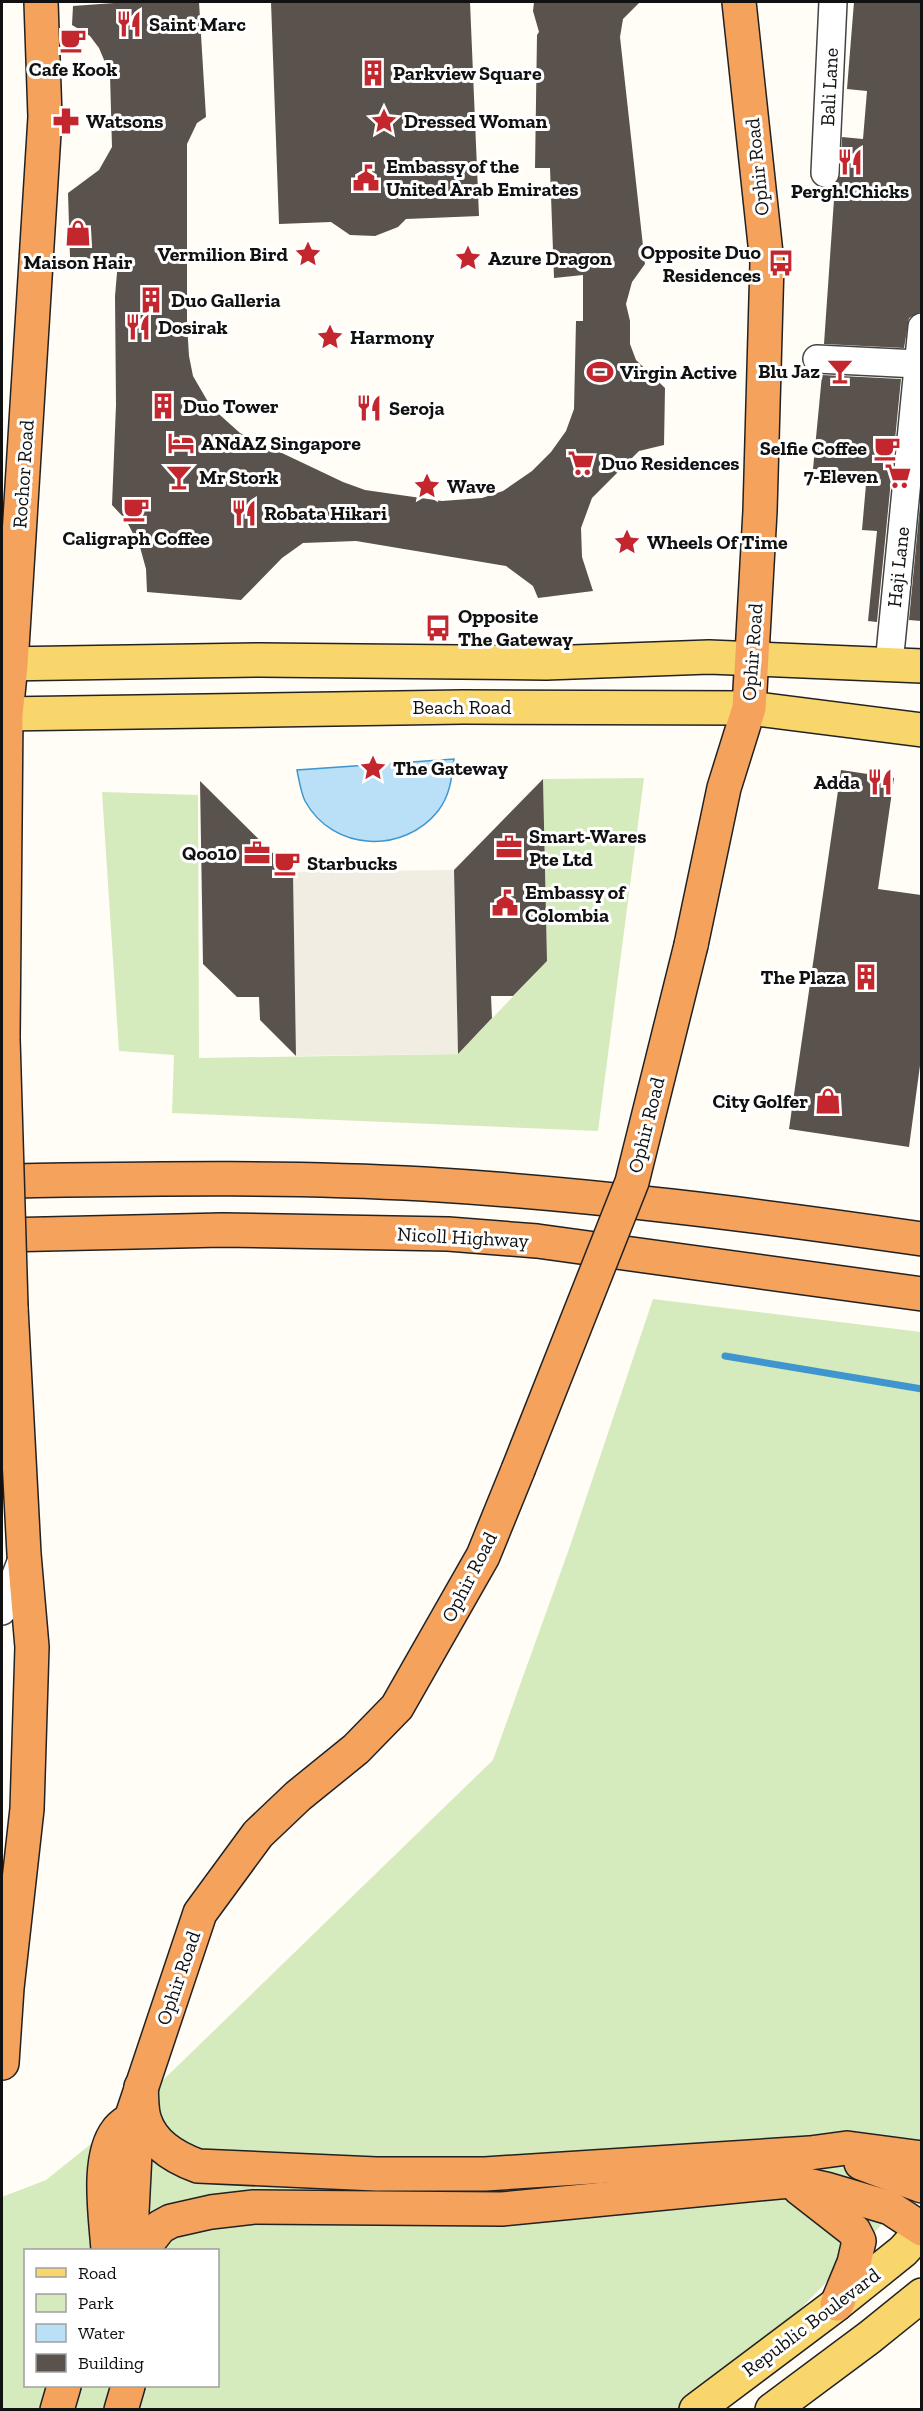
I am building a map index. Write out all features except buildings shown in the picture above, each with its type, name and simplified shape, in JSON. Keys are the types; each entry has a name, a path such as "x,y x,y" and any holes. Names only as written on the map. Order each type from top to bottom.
{"highway":[{"name":"Rochor Road","path":"2,2063 4,1975 27,1809 32,1647 24,1554 11,1307 3,1038 4,714 45,117 41,2"},
{"name":"Ophir Road","path":"116,2246 132,2212 136,2134 131,2119 200,1913 258,1834 298,1796 369,1738 396,1707 483,1556 632,1182 691,945 724,788 749,708 761,500 767,263 739,2"},
{"path":"2,1181 223,1178 423,1184 580,1197 793,1220 921,1239"},
{"name":"Nicoll Highway","path":"2,1235 210,1230 448,1234 537,1241 921,1294"},
{"path":"141,2085 144,2120 157,2143 180,2159 198,2166 375,2174 485,2174 810,2153 847,2148 921,2158"},
{"path":"810,2153 844,2157 921,2186"},
{"path":"143,2249 160,2227 171,2221 211,2212 254,2207 502,2209 790,2181 890,2208 921,2230"},
{"path":"790,2181 854,2231 859,2241 854,2263 837,2304"},
{"path":"57,2409 63,2387"},
{"path":"121,2409 127,2387"}],"main road":[{"path":"6,664 260,660 546,663 752,657 921,666"},
{"name":"Beach Road","path":"4,714 463,707 749,708 921,730"},
{"name":"Republic Boulevard","path":"696,2409 837,2304 903,2251 921,2230"},
{"path":"772,2409 870,2337 921,2295"}],"street":[{"name":"Bali Lane","path":"825,173 833,2"},
{"name":"Haji Lane","path":"889,664 921,327"},
{"path":"817,359 918,364"},
{"path":"2,1611 24,1554"}],"green space":[{"path":"644,778 598,1131 172,1113 174,1055 119,1051 102,792 198,795 199,1058 458,1054 547,961 543,779"},
{"path":"653,1299 921,1332 921,2184 704,2409 2,2410 2,2197 46,2180 127,2115 493,1760 569,1549"}],"shaded area":[{"path":"454,870 458,1054 296,1056 293,872"}],"water":[{"path":"454,759 448,793 438,811 424,825 407,835 388,840 369,841 350,838 333,830 317,818 305,801 297,770"}],"waterway":[{"path":"725,1356 922,1389"}],"place":[{"name":"Saint Marc","path":"129,24"},
{"name":"Cafe Kook","path":"73,40"},
{"name":"Parkview Square","path":"373,73"},
{"name":"Watsons","path":"66,121"},
{"name":"Dressed Woman","path":"384,121"},
{"name":"Pergh!Chicks","path":"850,162"},
{"name":"Embassy of the United Arab Emirates","path":"366,178"},
{"name":"Maison Hair","path":"78,233"},
{"name":"Vermilion Bird","path":"308,254"},
{"name":"Azure Dragon","path":"468,258"},
{"name":"Opposite Duo Residences","path":"781,263"},
{"name":"Duo Galleria","path":"151,300"},
{"name":"Dosirak","path":"138,327"},
{"name":"Harmony","path":"330,337"},
{"name":"Blu Jaz","path":"840,371"},
{"name":"Virgin Active","path":"600,372"},
{"name":"Duo Tower","path":"163,406"},
{"name":"Seroja","path":"369,408"},
{"name":"ANdAZ Singapore","path":"181,443"},
{"name":"Selfie Coffee","path":"887,448"},
{"name":"Duo Residences","path":"581,463"},
{"name":"7-Eleven","path":"898,476"},
{"name":"Mr Stork","path":"179,477"},
{"name":"Wave","path":"427,486"},
{"name":"Caligraph Coffee","path":"136,509"},
{"name":"Robata Hikari","path":"244,513"},
{"name":"Wheels Of Time","path":"627,542"},
{"name":"Opposite The Gateway","path":"438,628"},
{"name":"The Gateway","path":"373,768"},
{"name":"Adda","path":"880,782"},
{"name":"Smart-Wares Pte Ltd","path":"509,847"},
{"name":"Qoo10","path":"257,853"},
{"name":"Starbucks","path":"287,863"},
{"name":"Embassy of Colombia","path":"505,903"},
{"name":"The Plaza","path":"866,977"},
{"name":"City Golfer","path":"828,1101"}]}
